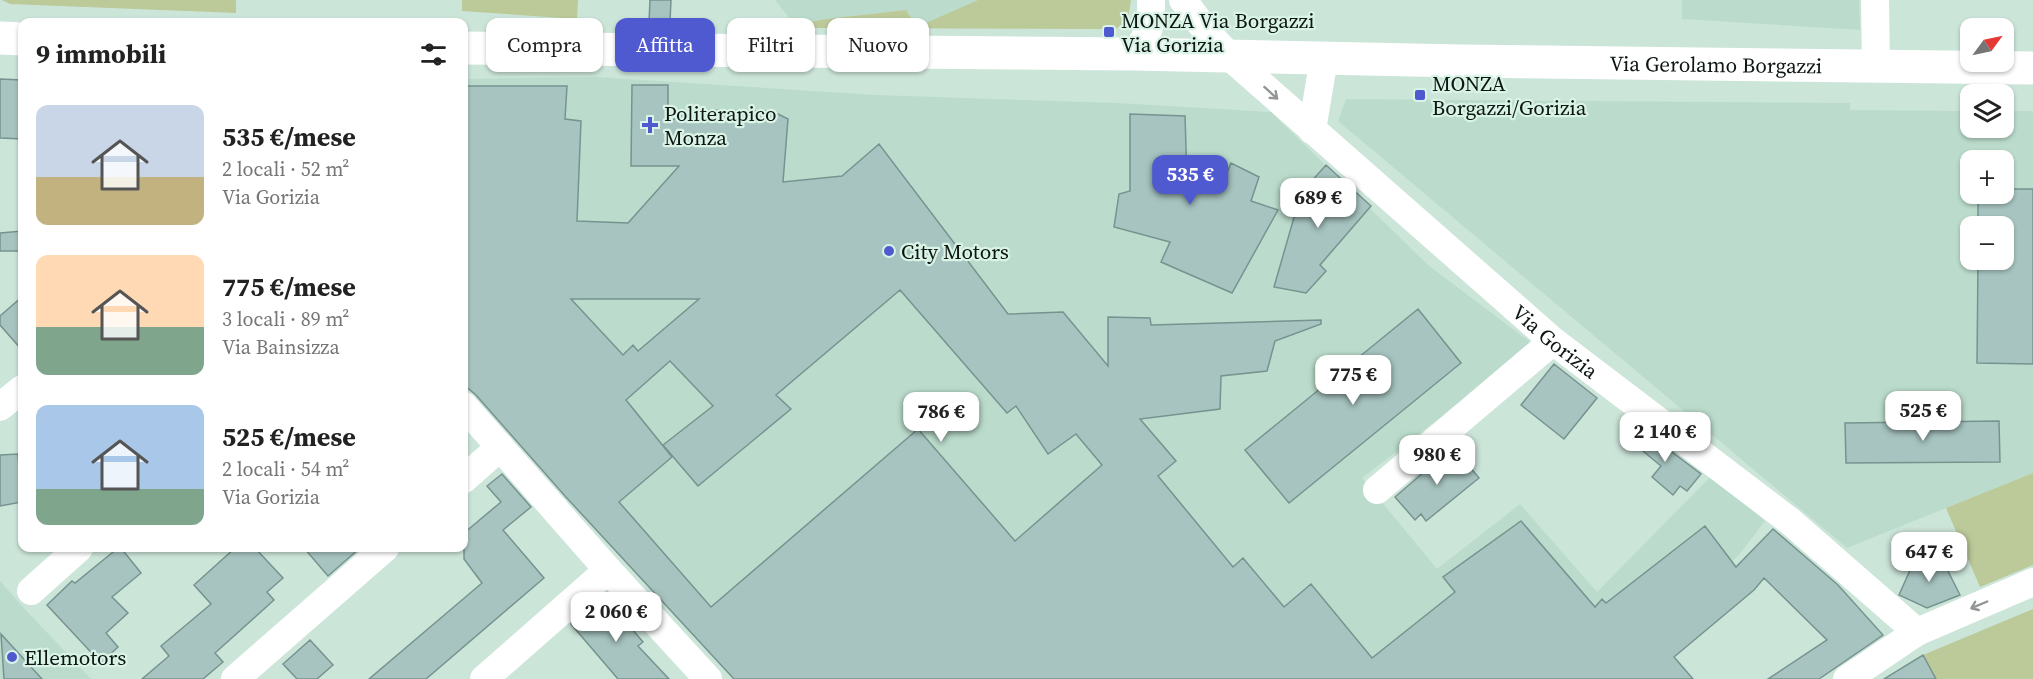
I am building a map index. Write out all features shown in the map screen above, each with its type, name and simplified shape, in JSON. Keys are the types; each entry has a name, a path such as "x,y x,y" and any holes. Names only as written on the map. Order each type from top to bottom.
{"main road":[{"name":"Via Gerolamo Borgazzi","path":"468,48 1134,54 2033,68"}],"street":[{"path":"1134,54 1148,36 1150,0"},
{"name":"Via Gorizia","path":"1183,0 1206,31 1230,57 1553,340 1791,522 1917,632"},
{"path":"1875,0 1876,66"},
{"path":"1312,130 1324,58"},
{"path":"1377,490 1553,340"},
{"path":"0,407 18,392"},
{"path":"468,411 608,570 708,679"},
{"path":"468,475 500,447"},
{"path":"31,591 75,552"},
{"path":"235,679 380,552"},
{"path":"484,679 608,570"},
{"path":"1847,679 1917,632 2033,582"}],"shaded area":[{"path":"775,0 978,0 929,22 929,18 911,18 906,10 815,21 815,18 789,18"},
{"path":"1682,0 1859,0 1860,30 1682,19"},
{"path":"595,77 876,95 1118,103 1271,112 1428,265 1534,345 1362,478 1437,569 1520,504 1597,592 1712,475 1765,521 1739,555 1630,651 734,679 468,389 468,79"},
{"path":"1346,99 1850,103 1850,110 1960,111 1960,138 2014,138 2014,111 2033,111 2033,473 1847,548 1338,121"},
{"path":"0,581 22,606 91,679 0,679"}],"green space":[{"path":"2,0 236,0 236,13 10,4"},
{"path":"462,0 578,0 577,18 462,11"},
{"path":"978,0 1131,0 1128,19 1116,29 929,28 929,22"},
{"path":"906,10 911,18 835,18"},
{"path":"826,19 827,28 815,28 815,21"},
{"path":"2033,473 2033,565 1980,587 1946,508"},
{"path":"2033,609 2033,679 1936,679 1923,655"}],"building":[{"path":"650,0 671,0 670,18 649,18"},
{"path":"0,79 18,80 18,139 0,138"},
{"path":"632,85 668,85 668,122 694,110 772,111 788,119 783,182 842,176 879,144 1008,314 1063,312 1108,366 1108,317 1150,318 1151,325 1321,320 1321,324 1275,341 1267,371 1221,376 1220,409 1140,419 1176,461 1158,476 1233,567 1243,558 1284,607 1311,584 1372,658 1455,592 1443,577 1521,521 1595,607 1602,599 1606,603 1705,526 1736,567 1773,529 1838,585 1883,635 1819,679 1768,679 1827,640 1764,578 1754,590 1674,657 1693,679 734,679 468,388 468,86 567,86 565,119 581,121 577,221 628,223 679,166 631,166","holes":["900,290 1007,413 1016,406 1048,454 1076,434 1102,465 1015,541 918,429 711,607 619,502 672,457 626,400 670,361 713,406 663,445 698,486 791,409 776,395","571,299 699,299 638,351 633,345 623,355"]},
{"path":"1130,114 1185,116 1187,180 1220,190 1231,163 1259,177 1251,201 1278,210 1232,293 1161,262 1170,242 1114,227 1119,194 1130,191"},
{"path":"1326,165 1371,206 1320,265 1326,271 1306,293 1274,287 1301,193"},
{"path":"2014,189 2033,189 2033,364 1977,363 1978,270 2014,270 2014,216 1978,216 1978,204 2014,204"},
{"path":"18,231 18,251 0,251 0,233"},
{"path":"18,300 18,345 0,325 0,316"},
{"path":"1418,309 1461,363 1289,503 1245,450"},
{"path":"1554,364 1597,398 1564,439 1521,405"},
{"path":"1999,421 2000,462 1846,463 1845,423"},
{"path":"1636,425 1701,474 1687,491 1680,486 1673,495 1652,477 1661,466 1626,437"},
{"path":"1453,447 1479,478 1426,521 1421,514 1415,520 1395,497"},
{"path":"18,454 18,503 0,506 0,455"},
{"path":"502,474 531,507 503,530 544,578 426,679 369,679 482,583 464,559 464,552 468,552 468,530 501,502 487,486"},
{"path":"113,552 124,552 141,573 112,597 128,613 106,633 118,647 101,663 47,605 72,581 75,583"},
{"path":"231,552 259,552 283,578 267,592 274,600 215,653 223,662 203,679 142,679 169,656 161,646 211,604 194,585"},
{"path":"307,552 355,552 328,576"},
{"path":"1939,553 1960,595 1927,608 1899,595 1915,559 1921,563"},
{"path":"604,596 643,642 638,646 669,679 618,679 571,624"},
{"name":"Ellemotors","path":"1,634 42,679 4,679"},
{"path":"310,640 333,665 317,679 297,679 283,664"},
{"path":"1923,655 1936,679 1884,679"}],"place":[{"name":"MONZA Via Borgazzi Via Gorizia","path":"1109,32"},
{"name":"MONZA Borgazzi/Gorizia","path":"1420,95"},
{"name":"Politerapico Monza","path":"650,125"},
{"name":"City Motors","path":"889,251"},
{"name":"Ellemotors","path":"12,657"}]}
